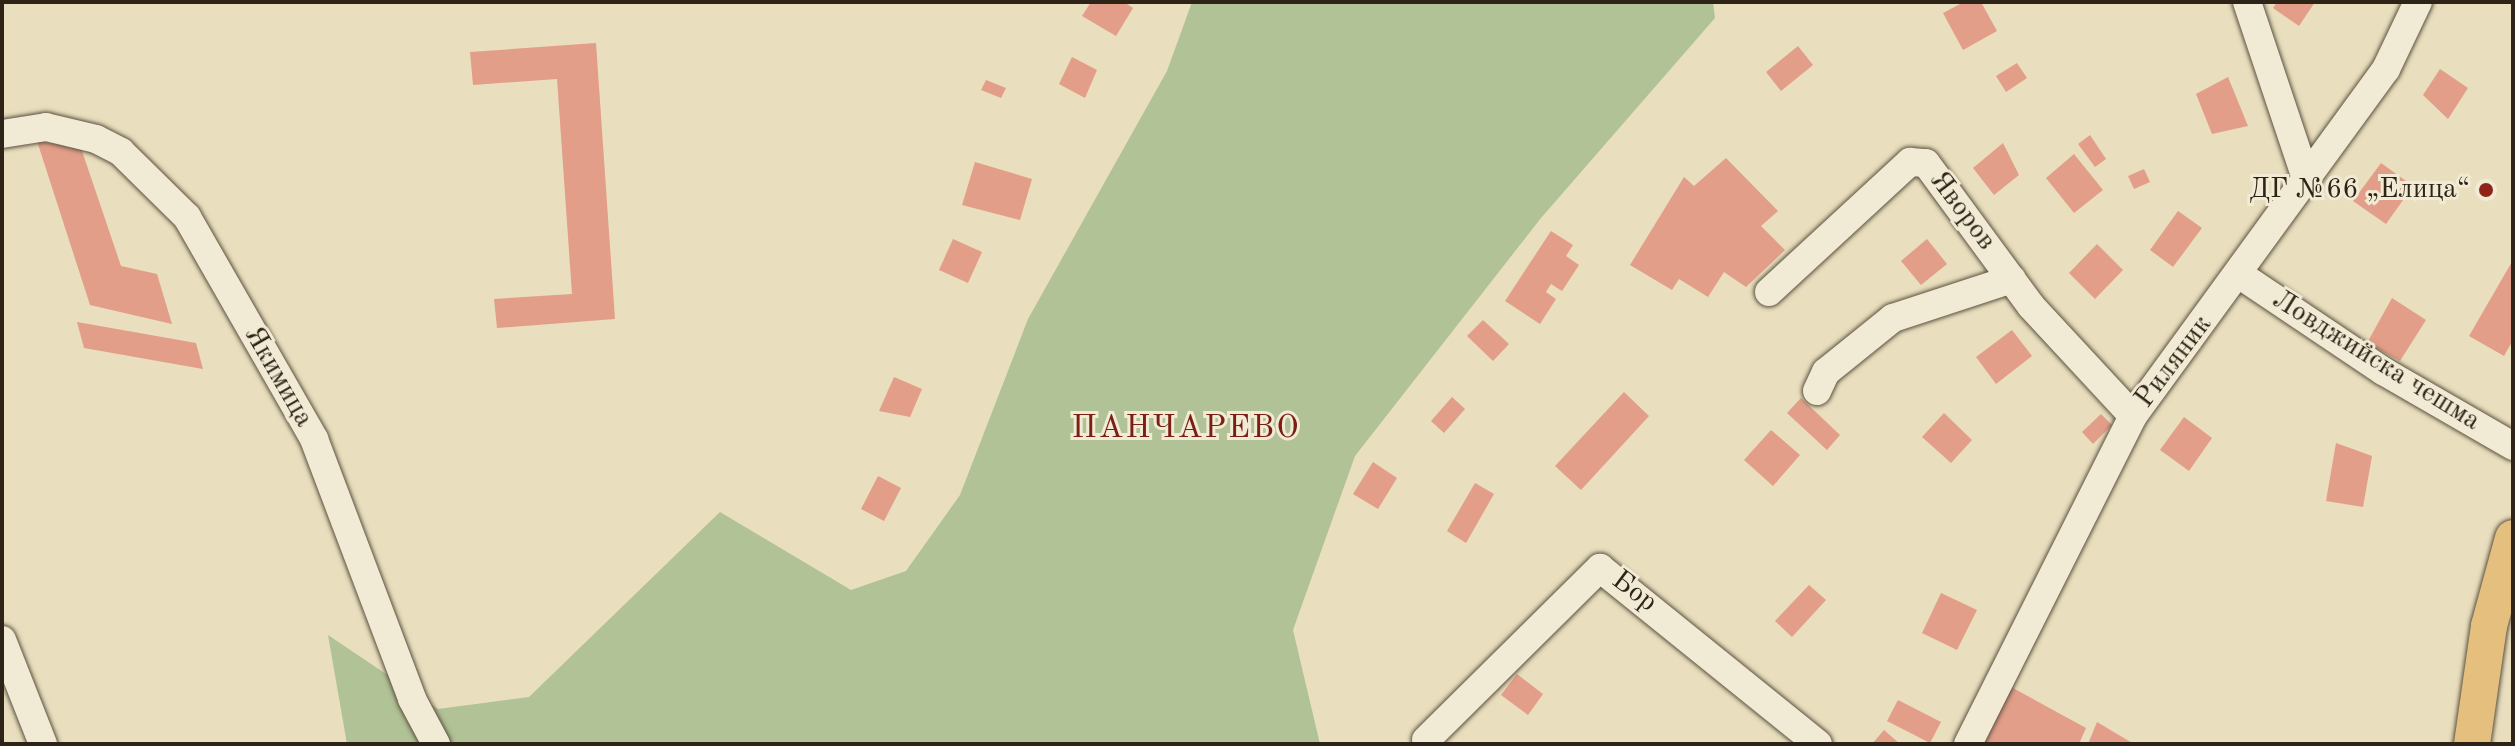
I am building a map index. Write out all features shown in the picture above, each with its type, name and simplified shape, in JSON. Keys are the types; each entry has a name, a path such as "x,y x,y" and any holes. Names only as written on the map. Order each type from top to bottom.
{"main road":[{"path":"2472,744 2489,626 2513,538"}],"street":[{"path":"2247,2 2307,181"},
{"name":"Риляник","path":"1968,744 2133,416 2240,275 2386,69 2418,2"},
{"name":"Якимица","path":"2,134 46,127 96,139 121,152 187,217 314,439 412,699 436,744"},
{"name":"Яворов","path":"1769,292 1910,162 1926,163 2012,279 2133,416"},
{"name":"Ловджийска чешма","path":"2240,275 2383,371 2513,446"},
{"path":"1817,391 1859,341 1893,318 2012,279"},
{"name":"Бор","path":"1426,740 1600,568 1818,744"},
{"path":"2,640 43,744"}],"green space":[{"path":"1192,2 1713,2 1715,18 1541,218 1355,456 1293,630 1320,744 347,744 328,635 438,709 529,697 720,512 851,590 906,571 960,495 1028,319 1167,71"}],"building":[{"path":"1091,2 1124,2 1133,8 1116,36 1082,16"},
{"path":"1964,2 1981,2 1997,31 1963,50 1943,13"},
{"path":"2277,2 2315,2 2299,26 2273,8"},
{"path":"596,43 615,319 497,328 494,299 572,294 557,79 473,85 470,52"},
{"path":"1798,46 1813,65 1781,91 1766,72"},
{"path":"1072,57 1097,70 1085,98 1059,84"},
{"path":"2017,63 2027,78 2006,92 1996,76"},
{"path":"2440,69 2468,88 2448,119 2423,95"},
{"path":"2228,77 2248,126 2212,134 2196,94"},
{"path":"986,80 1006,88 1001,98 981,90"},
{"path":"2090,135 2106,159 2095,167 2078,144"},
{"path":"37,141 81,148 121,266 157,274 172,324 90,305"},
{"path":"2003,143 2019,175 1994,195 1973,168"},
{"path":"2074,154 2103,190 2074,213 2046,178"},
{"path":"1726,158 1778,211 1761,226 1785,250 1746,287 1724,272 1708,297 1679,279 1672,290 1630,265 1684,177 1694,186"},
{"path":"975,162 1032,179 1020,220 962,205"},
{"path":"2381,163 2413,186 2386,224 2353,201"},
{"path":"2144,169 2150,182 2134,189 2128,176"},
{"path":"2178,211 2202,228 2173,267 2150,250"},
{"path":"1551,231 1573,245 1566,256 1579,265 1562,291 1551,284 1546,292 1556,299 1540,324 1505,301"},
{"path":"953,239 982,252 968,283 939,270"},
{"path":"1927,239 1947,264 1921,285 1901,261"},
{"path":"2097,244 2123,270 2095,299 2069,273"},
{"path":"2513,260 2513,340 2504,356 2469,336"},
{"path":"2392,298 2426,320 2400,361 2367,343"},
{"path":"1483,320 1509,344 1493,361 1467,336"},
{"path":"77,322 196,343 203,369 84,348"},
{"path":"2012,330 2032,356 1996,384 1976,357"},
{"path":"894,377 922,389 910,417 879,411"},
{"path":"1624,392 1649,416 1581,490 1555,466"},
{"path":"1452,397 1465,409 1444,433 1431,421"},
{"path":"1801,398 1840,435 1827,450 1787,413"},
{"path":"1944,413 1972,440 1951,463 1922,437"},
{"path":"2101,414 2112,425 2093,444 2082,432"},
{"path":"2184,417 2212,438 2189,471 2160,450"},
{"path":"1771,430 1800,455 1773,486 1744,460"},
{"path":"2336,443 2372,456 2363,507 2326,501"},
{"path":"1373,462 1397,478 1378,509 1353,494"},
{"path":"878,476 901,488 884,521 861,509"},
{"path":"1475,483 1494,494 1466,543 1447,531"},
{"path":"1809,585 1826,600 1792,637 1775,621"},
{"path":"1941,593 1977,610 1957,650 1922,633"},
{"path":"1517,674 1543,694 1528,715 1501,695"},
{"path":"2002,682 2086,728 2079,744 1974,744"},
{"path":"1898,700 1941,722 1930,743 1887,721"},
{"path":"2097,722 2134,744 2088,744"},
{"path":"1884,730 1900,744 1872,744"}],"place":[{"name":"ДГ №66 „Елица“","path":"2486,190"}],"district":[{"name":"ПАНЧАРЕВО","path":"1186,429"}]}
